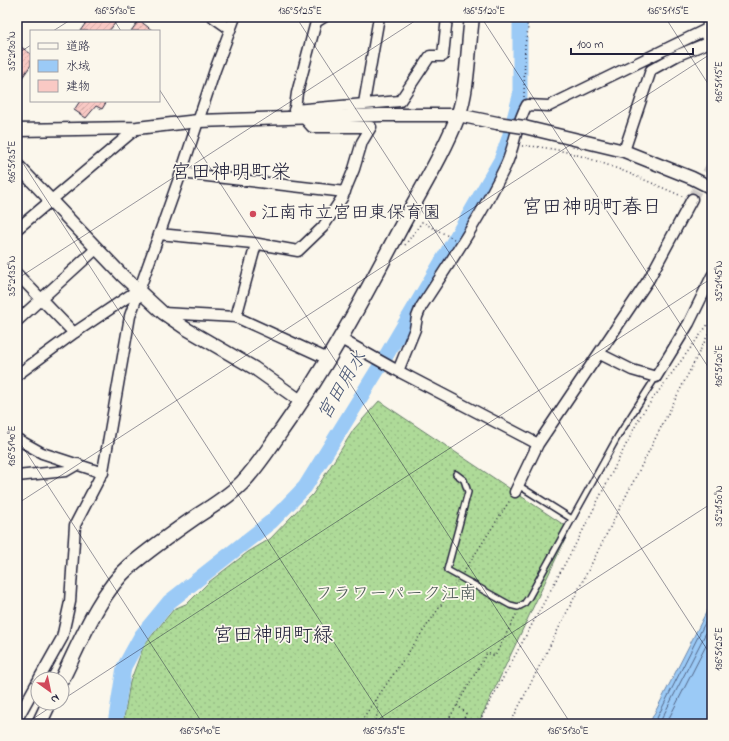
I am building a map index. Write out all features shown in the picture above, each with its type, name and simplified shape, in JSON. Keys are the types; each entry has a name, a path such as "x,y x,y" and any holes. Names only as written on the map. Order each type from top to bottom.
{"main road":[{"path":"66,671 95,613 114,583 128,567 164,538 227,496 242,483 302,402 341,339 442,150 458,115 463,92 472,17"},
{"path":"38,724 45,711"}],"street":[{"path":"213,17 230,29"},
{"path":"43,671 62,638 70,602 75,525 103,473 126,334 138,290 181,173 235,17"},
{"path":"297,116 297,93 316,22 324,17"},
{"path":"364,103 379,17"},
{"path":"297,116 364,103 400,101 430,56 443,56 447,17"},
{"path":"624,151 652,70 678,55 708,46 707,29 709,17"},
{"path":"398,371 415,329 417,317 421,307 466,238 501,176 514,146 522,114 527,105 549,106 707,29"},
{"path":"17,130 137,128 198,121 297,116 458,115 524,127 624,151 692,178 712,188"},
{"path":"159,234 256,244 298,251 323,227 345,192 362,142 371,127 312,127 297,116"},
{"path":"17,229 137,128"},
{"path":"17,165 96,249 163,313 185,328 254,368 302,402"},
{"path":"181,173 345,192"},
{"path":"517,489 538,444 649,280 691,200"},
{"path":"236,317 256,244"},
{"path":"17,321 96,249"},
{"path":"17,274 74,333"},
{"path":"600,354 632,370 656,377 689,323 712,276"},
{"path":"17,375 74,333 138,290"},
{"path":"163,313 236,317 328,359"},
{"path":"341,339 398,371 538,444"},
{"path":"17,439 42,453 103,473"},
{"path":"17,476 66,471 78,464"},
{"path":"17,719 30,695"}],"lane":[{"path":"456,474 464,480 468,492 447,570 510,605 518,607 524,604 529,597 618,436 656,377"},
{"path":"517,489 572,519"}],"path":[{"path":"526,17 528,30 525,44 524,98 527,105"},
{"path":"514,146 537,146 576,155 637,177 691,200"},
{"path":"403,247 422,222 459,243"},
{"path":"478,724 581,534 641,415 712,319"},
{"path":"510,724 712,327"},
{"path":"359,724 460,577 517,489"},
{"path":"446,724 487,653 495,656 517,614 518,607"},
{"path":"374,724 378,712 376,699"},
{"path":"457,705 466,713 462,724"}],"green space":[{"name":"フラワーパーク江南","path":"379,401 570,529 478,724 123,724 130,682 144,645 174,609 188,603 209,582 248,552 270,539 313,494 354,429"}],"water":[{"path":"712,601 712,724 649,724"}],"building":[{"path":"90,17 120,17 110,30 81,30"},
{"path":"139,20 152,30 132,30"},
{"path":"17,44 30,53 30,66 17,85"},
{"path":"79,102 106,102 102,109 96,106 86,118 74,110"}],"waterway":[{"name":"宮田用水","path":"115,724 124,667 141,636 169,602 272,521 305,487 380,366 501,160 509,138 520,96 520,17"}],"tunnel":[{"path":"692,199 712,164"}],"place":[{"name":"江南市立宮田東保育園","path":"253,214"}],"district":[{"name":"宮田神明町栄","path":"231,173"},
{"name":"宮田神明町春日","path":"592,208"},
{"name":"宮田神明町緑","path":"273,636"}]}
